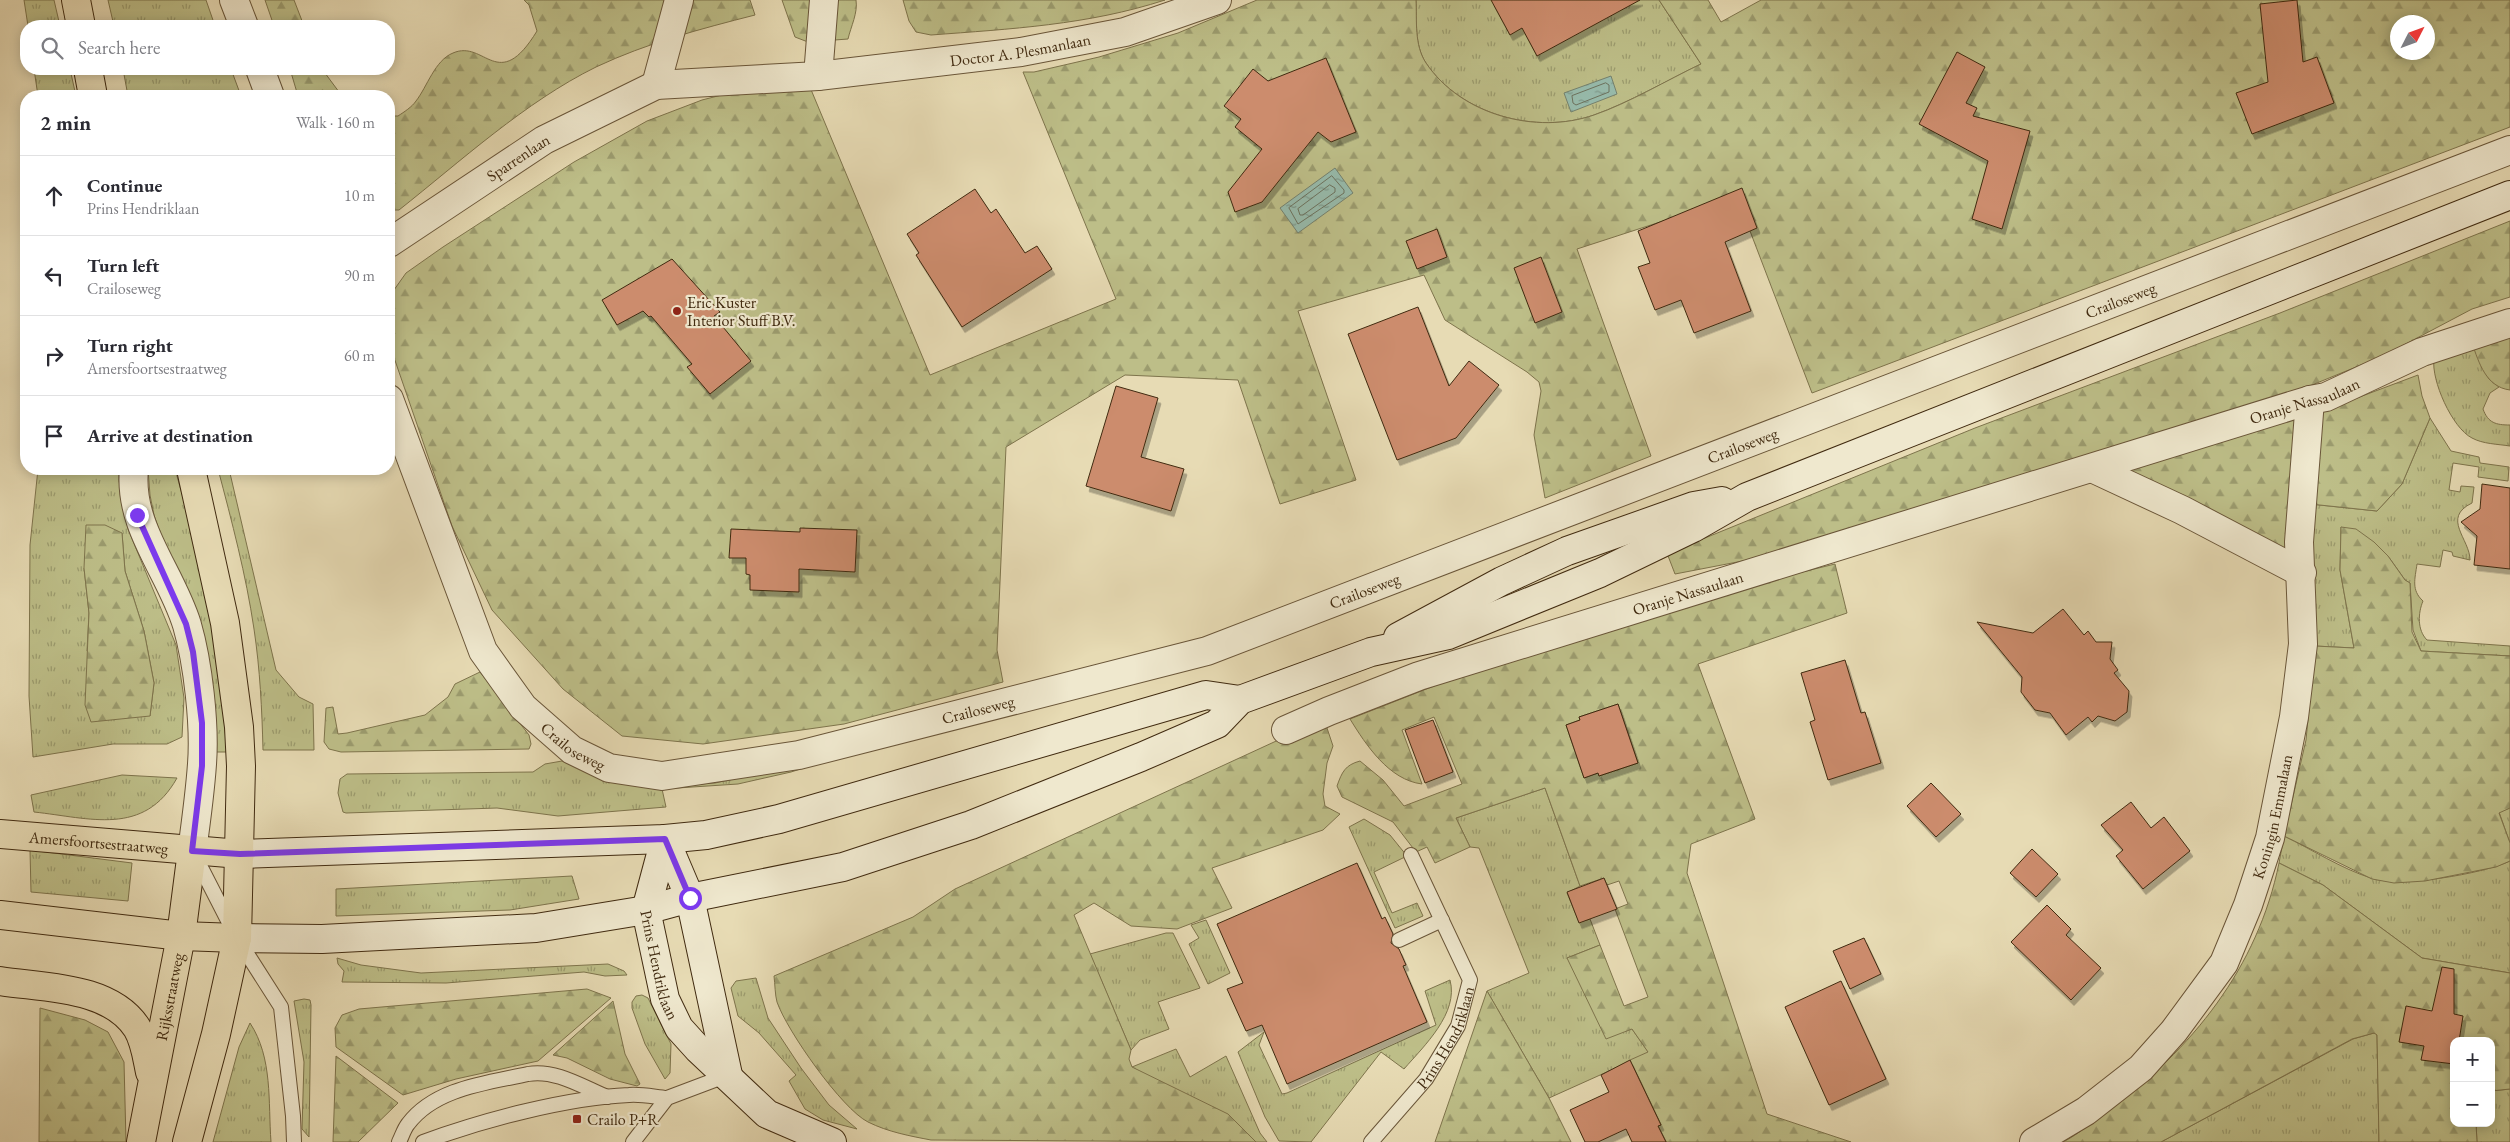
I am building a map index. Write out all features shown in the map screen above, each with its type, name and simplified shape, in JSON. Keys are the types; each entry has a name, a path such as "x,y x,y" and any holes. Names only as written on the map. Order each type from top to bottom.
{"main road":[{"path":"76,0 80,20"},
{"path":"89,75 92,90"},
{"path":"187,1142 216,1034 237,938 241,766 238,718 226,623 192,475"},
{"name":"Amersfoortsestraatweg","path":"0,834 192,851"},
{"path":"192,851 240,854"},
{"name":"Rijksstraatweg","path":"141,1142 151,1081 181,936 192,851"},
{"path":"0,915 181,936 237,938"},
{"path":"0,982 87,994 118,1008 138,1029 146,1054 151,1081"}],"street":[{"path":"234,0 242,20"},
{"path":"656,85 679,0"},
{"path":"818,76 824,0"},
{"name":"Doctor A. Plesmanlaan","path":"818,76 1021,52 1125,32 1218,0"},
{"path":"262,75 268,90"},
{"name":"Sparrenlaan","path":"395,239 544,140 656,85 818,76"},
{"name":"Crailoseweg","path":"395,415 483,651 523,707 572,750 609,768 662,776 798,755 1207,651 2510,150"},
{"path":"237,938 322,939 536,928 646,910 690,898 843,866 971,825 1141,758 1217,724 1240,700 1371,652 1448,635 1600,573 1693,528 1747,497 2510,194"},
{"name":"Oranje Nassaulaan","path":"1286,730 1419,676 2310,400 2326,397 2422,352 2510,323"},
{"name":"Koningin Emmalaan","path":"2034,1142 2086,1111 2141,1068 2174,1031 2224,963 2248,905 2270,838 2294,717 2303,644 2302,573 2299,542 2310,400"},
{"path":"2094,468 2182,510 2302,573"},
{"name":"Amersfoortsestraatweg","path":"134,475 137,515 186,624 193,652 202,723 202,766 192,851"},
{"path":"240,854 665,839 706,835 779,819 1206,695 1240,700"},
{"name":"Prins Hendriklaan","path":"665,839 690,898 728,1076"},
{"name":"Prins Hendriklaan","path":"665,839 646,910 665,999 679,1028 698,1050 768,1114 832,1142"}],"lane":[{"path":"192,851 237,938 280,1007 293,1116 294,1142"},
{"name":"Prins Hendriklaan","path":"1371,1142 1426,1079 1458,1026 1470,980 1411,856"},
{"path":"1399,940 1442,920"},
{"path":"400,1142 408,1124 431,1103 460,1090 536,1072 558,1076 608,1098"},
{"path":"423,1142 453,1131 518,1113 630,1095 668,1098 728,1076"},
{"path":"633,1142 668,1098"}],"green space":[{"path":"24,0 54,0 59,20 27,20"},
{"path":"108,0 206,0 213,20 113,20"},
{"path":"265,0 294,0 302,20 272,20"},
{"path":"524,0 750,0 755,15 654,44 615,58 570,81 494,133 399,210 395,210 395,116 398,116 412,105 441,61 447,56 464,51 492,61 502,62 512,59 524,50 537,31 529,5"},
{"path":"782,0 856,0 855,15 848,39 808,42 795,37"},
{"path":"903,0 1165,0 1107,15 1049,25 931,35 916,32 909,21"},
{"path":"1257,0 1416,0 1417,32 1422,56 1441,81 1459,96 1479,108 1501,116 1548,123 1572,121 1607,110 1701,64 1659,0 1708,0 1721,22 1761,0 2510,0 2510,127 1812,393 1737,197 1577,249 1651,456 1545,498 1534,435 1541,391 1539,382 1527,372 1445,320 1424,275 1298,311 1356,480 1280,504 1238,380 1125,375 1006,447 997,650 1003,682 844,724 703,744 622,736 563,689 492,610 452,526 395,360 395,289 406,273 443,247 574,162 647,121 702,100 757,86 807,80 930,375 1116,299 1023,72 1034,72 1099,57 1178,33"},
{"path":"1416,0 1659,0 1701,64 1607,110 1572,121 1549,123 1525,121 1502,116 1480,108 1459,96 1441,81 1426,63 1418,41"},
{"path":"35,75 71,75 75,90 37,90"},
{"path":"124,75 233,75 239,90 127,90"},
{"path":"292,75 326,75 338,90 296,90"},
{"path":"2510,221 2510,297 2472,309 2383,356 2187,436 1779,554 1675,574 1665,548 1705,538 1975,428 2280,313"},
{"path":"2510,327 2510,390 2502,388 2489,379 2481,366 2472,343"},
{"path":"2472,343 2489,379 2499,387 2490,393 2483,409 2487,417 2493,422 2510,425 2510,446 2481,442 2465,433 2450,414 2439,391 2434,359"},
{"path":"2418,375 2422,396 2430,418 2402,484 2377,511 2310,504 2317,413"},
{"path":"2303,415 2288,560 2133,484 2129,468"},
{"path":"2430,418 2451,451 2479,457 2480,463 2509,467 2508,481 2478,477 2479,467 2453,463 2449,490 2460,492 2461,486 2474,487 2472,503 2463,509 2459,515 2458,522 2470,560 2453,556 2452,552 2443,550 2440,567 2417,564 2415,588 2423,601 2419,616 2421,631 2427,640 2510,646 2510,656 2421,651 2413,630 2410,583 2405,580 2388,556 2341,527 2340,570 2354,648 2315,646 2310,504 2377,511 2402,484"},
{"path":"37,475 119,475 128,529 176,645 184,698 182,737 167,744 113,744 33,757 29,696 30,545","holes":["122,533 125,571 144,631 154,683 150,716 87,651 89,613 84,568"]},
{"path":"148,475 177,475 204,573 216,629 227,752 212,752 166,550 154,515"},
{"path":"220,475 230,475 276,670 299,697 313,704 314,750 263,750 258,659 254,629 243,569"},
{"path":"86,525 105,525 122,533 125,571 144,631 154,683 150,716 91,722 85,705 89,613 84,568"},
{"path":"2341,527 2356,529 2374,542 2388,556 2405,580 2410,583 2412,632 2421,651 2510,656 2510,808 2499,813 2510,843 2510,861 2496,867 2425,881 2394,883 2372,879 2284,836 2306,740 2315,646 2354,648 2340,570"},
{"path":"1835,564 1847,613 1698,664 1755,819 1691,844 1687,873 1767,1114 1851,1142 1666,1142 1658,1126 1661,1125 1630,1060 1648,1052 1632,1029 1606,1039 1567,958 1600,945 1624,1006 1648,997 1615,909 1628,904 1619,881 1607,885 1604,878 1580,886 1545,788 1456,818 1470,847 1435,863 1427,847 1416,852 1393,822 1342,797 1337,786 1345,770 1360,761 1383,780 1404,806 1462,784 1434,717 1402,730 1422,784 1399,776 1389,769 1363,740 1350,719 1531,648 1654,608","holes":["1618,704 1638,763 1599,776 1598,773 1584,778 1566,725 1580,720 1579,717"]},
{"path":"480,672 529,735 531,744 529,749 341,752 329,749 324,742 326,708 333,707 338,734 425,715 448,697 455,684"},
{"path":"1324,719 1333,746 1327,763 1323,794 1325,806 1340,814 1323,830 1212,868 1232,908 1177,929 1131,926 1094,903 1074,915 1131,1050 1129,1059 1132,1067 1228,1114 1256,1142 931,1140 907,1135 868,1122 857,1114 830,1086 792,1031 777,1002 774,976 913,917 955,889"},
{"path":"848,754 791,772 738,784 662,789 666,807 558,816 497,808 346,813 343,812 338,793 340,779 347,774 533,772 545,764 562,761 580,769 680,785 715,783"},
{"path":"122,775 177,778 164,797 149,809 132,816 114,819 95,819 34,812 31,795"},
{"path":"1545,788 1580,886 1567,893 1579,922 1590,919 1600,945 1567,958 1632,1029 1649,1053 1549,1098 1487,991 1529,973 1479,848 1470,847 1456,818"},
{"path":"2510,808 2510,843 2499,812"},
{"path":"1364,819 1390,835 1407,856 1374,872 1392,913 1417,903 1423,916 1395,928 1349,827"},
{"path":"2284,836 2349,869 2384,881 2420,880 2461,875 2481,871 2510,861 2510,973 2422,958 2323,885 2279,863"},
{"path":"30,850 132,863 128,901 31,892"},
{"path":"2279,863 2323,885 2422,958 2510,973 2510,1089 2495,1091 2495,1037 2450,1037 2450,1127 2476,1127 2477,1142 2379,1142 2377,1035 2374,1033 2352,1039 2161,1142 2063,1142 2138,1087 2167,1061 2193,1033 2217,1003 2238,971 2255,937 2269,901"},
{"path":"572,876 579,899 510,910 336,916 336,889"},
{"path":"1206,920 1230,973 1208,984 1189,944 1199,938 1191,925"},
{"path":"1166,933 1173,933 1200,988 1158,1002 1169,1029 1140,1040 1131,1050 1090,954"},
{"path":"337,958 361,965 421,973 608,964 624,971 627,975 605,976 584,972 446,983 342,982 344,971 338,964"},
{"path":"756,978 768,1018 801,1068 829,1105 857,1129 823,1120 805,1109 789,1081 796,1075 759,1033 738,1016 731,988 736,981"},
{"path":"1450,980 1451,992 1445,1017 1430,1039 1404,1069 1381,1052 1311,1142 1279,1141 1265,1117 1238,1052 1264,1032 1259,1045 1282,1094 1287,1093 1436,1025 1425,991"},
{"path":"587,989 611,998 538,1061 456,1079 403,1095 336,1047 335,1028 342,1015 359,1009"},
{"path":"1487,991 1549,1098 1571,1142 1435,1142"},
{"path":"642,995 648,998 671,1044 670,1073 665,1079 645,1044 632,1008 632,1002 636,996"},
{"path":"310,1000 311,1005 309,1137 302,1129 304,1062 294,1001"},
{"path":"613,1001 625,1054 640,1084 637,1086 610,1079 567,1058 553,1055"},
{"path":"40,1008 85,1020 108,1032 124,1062 126,1142 39,1142"},
{"path":"250,1023 263,1051 266,1065 271,1142 213,1142 239,1047"},
{"path":"2374,1033 2377,1034 2379,1142 2161,1142 2353,1039"},
{"path":"1176,1049 1190,1077 1226,1056 1260,1133 1267,1142 1256,1142 1132,1067"},
{"path":"336,1056 398,1103 358,1142 333,1142"},
{"path":"2510,1089 2510,1142 2477,1142 2476,1127 2495,1127 2495,1091"}],"water":[{"path":"1611,76 1617,94 1571,112 1564,93"},
{"path":"1335,168 1353,193 1298,233 1280,208"}],"building":[{"path":"1491,0 1640,0 1537,56 1522,28 1510,35"},
{"path":"2297,0 2303,62 2317,57 2334,103 2252,134 2236,93 2268,82 2260,4"},
{"path":"1957,52 1985,67 1966,103 1977,108 1973,116 2030,131 2002,229 1972,219 1988,161 1919,124"},
{"path":"1326,58 1356,132 1331,142 1318,132 1262,202 1235,212 1228,192 1262,149 1235,127 1241,119 1224,106 1253,69 1268,81"},
{"path":"1742,188 1757,228 1725,242 1751,311 1694,333 1681,300 1655,310 1638,267 1650,263 1638,231"},
{"path":"975,189 991,213 996,209 1025,253 1037,246 1052,269 962,327 916,255 919,253 907,234"},
{"path":"1437,229 1447,257 1417,269 1406,241"},
{"path":"1541,257 1562,312 1535,323 1514,268"},
{"path":"672,259 720,312 714,316 751,361 710,394 687,367 692,364 651,316 649,317 643,311 617,325 602,300"},
{"path":"1418,307 1449,386 1469,361 1499,385 1456,438 1397,460 1348,334"},
{"path":"1116,386 1158,398 1141,457 1184,469 1171,511 1086,486"},
{"path":"2482,484 2510,488 2510,569 2474,565 2477,536 2461,522 2480,509"},
{"path":"800,528 857,530 855,572 799,569 799,592 750,590 750,575 746,574 746,558 729,558 731,529 800,532"},
{"path":"2063,609 2084,635 2088,631 2096,642 2112,642 2110,659 2118,670 2114,673 2129,691 2127,712 2115,721 2098,716 2092,722 2088,717 2066,735 2050,713 2035,710 2021,692 2022,677 1977,622 2033,633"},
{"path":"1845,660 1861,713 1865,712 1881,763 1828,780 1810,722 1815,720 1801,673"},
{"path":"1618,704 1638,763 1599,776 1598,773 1584,778 1566,725 1580,720 1579,717"},
{"path":"1433,720 1453,772 1425,783 1405,730"},
{"path":"1931,783 1961,814 1936,837 1907,806"},
{"path":"2131,802 2151,828 2164,817 2190,851 2143,889 2116,856 2123,850 2101,825"},
{"path":"2032,849 2058,874 2036,897 2010,873"},
{"path":"1357,863 1382,919 1385,917 1393,934 1391,943 1399,949 1406,965 1403,966 1427,1022 1287,1084 1262,1025 1246,1031 1227,989 1243,983 1217,924"},
{"path":"1604,878 1617,909 1579,923 1567,892"},
{"path":"2047,905 2071,929 2066,935 2101,968 2071,1000 2011,942"},
{"path":"1864,938 1881,974 1850,989 1833,951"},
{"path":"2442,967 2454,969 2454,1014 2463,1016 2460,1037 2450,1037 2450,1064 2421,1060 2424,1046 2399,1042 2406,1006 2432,1011"},
{"path":"1841,981 1886,1079 1829,1105 1785,1007"},
{"path":"1630,1060 1661,1125 1658,1126 1666,1142 1632,1142 1626,1129 1598,1142 1585,1142 1570,1110 1609,1092 1601,1075"}],"place":[{"name":"Eric Kuster Interior Stuff B.V.","path":"677,311"},
{"name":"Crailo P+R","path":"577,1119"}],"route":[{"path":"137,515 175,596 186,624 193,652 202,723 202,766 192,851 240,854 665,839 690,898"}]}
